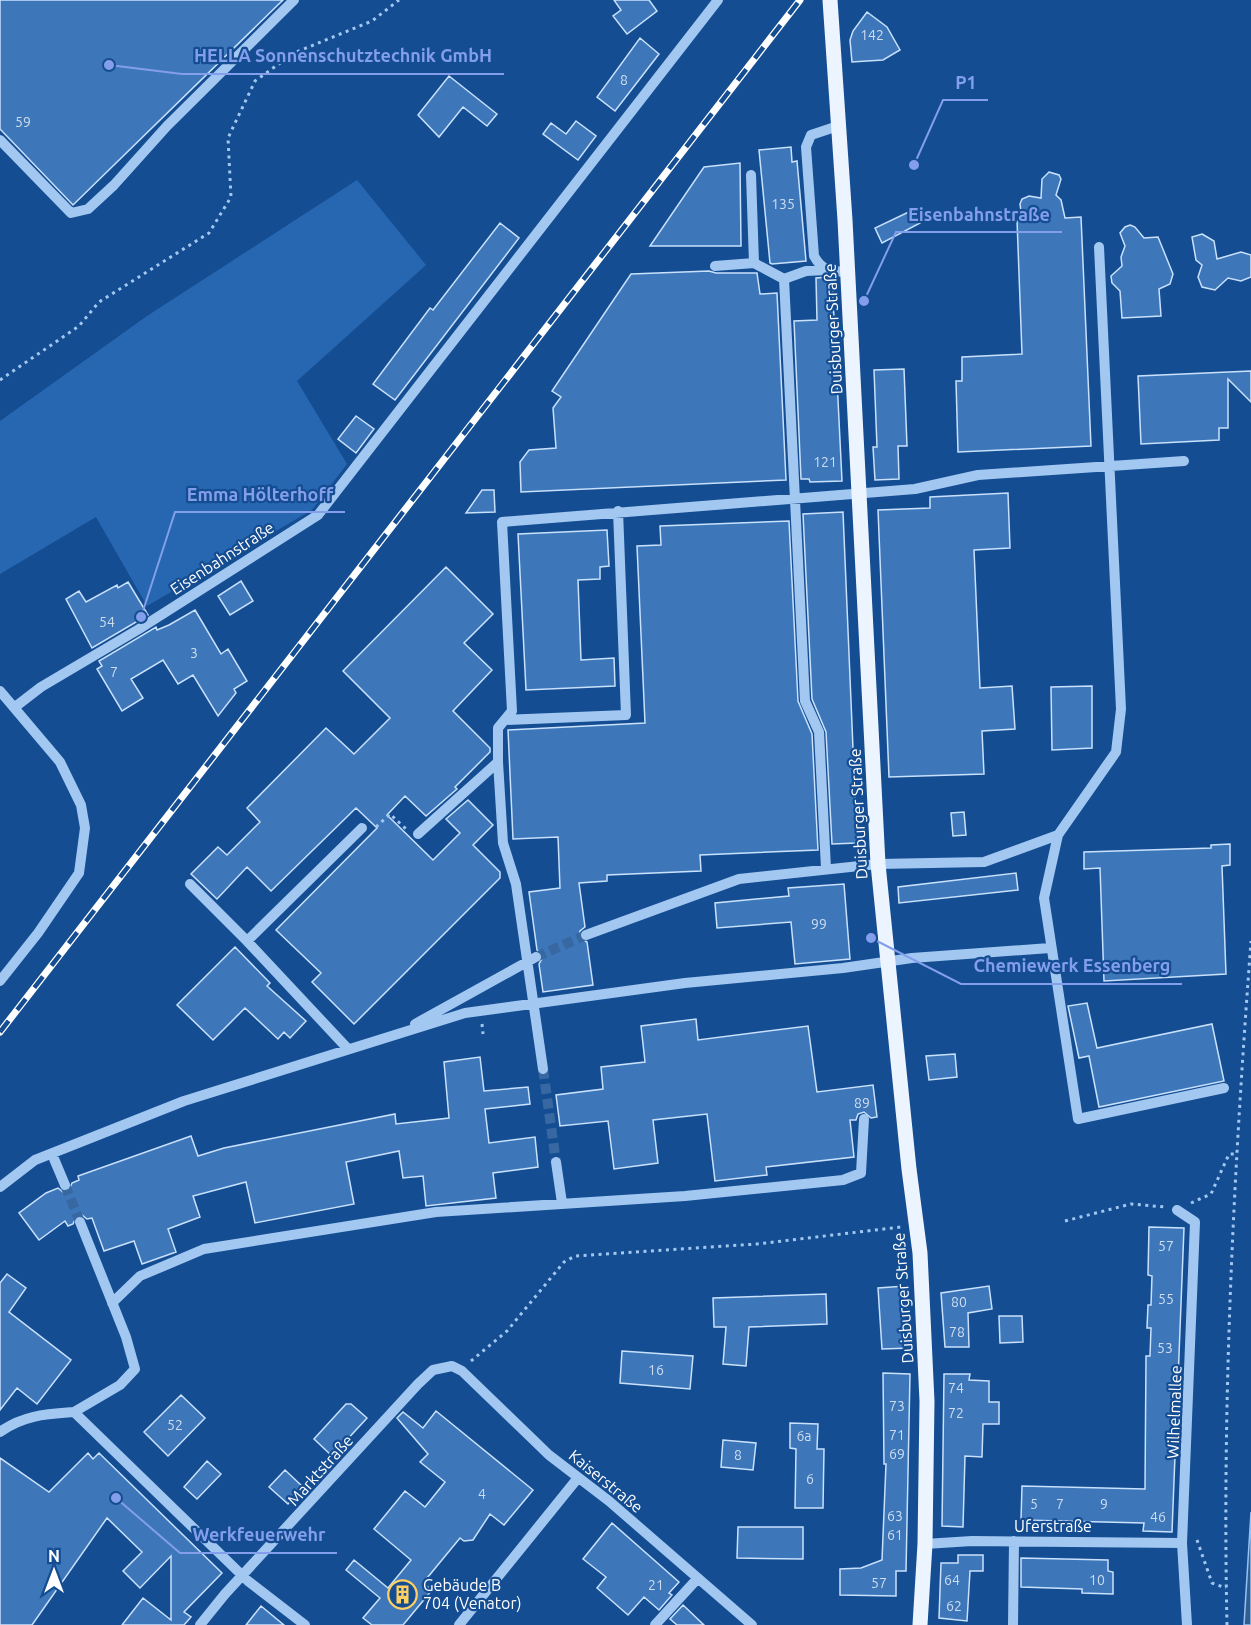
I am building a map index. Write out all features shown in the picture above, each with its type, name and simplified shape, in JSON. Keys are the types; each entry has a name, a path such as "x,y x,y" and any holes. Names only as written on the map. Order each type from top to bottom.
{"main road":[{"name":"Duisburger Straße","path":"830,0 848,272 878,864 920,1253 927,1401 925,1544 920,1625"}],"street":[{"path":"0,140 71,213 88,209 114,185 232,58 294,0"},
{"name":"Eisenbahnstraße","path":"15,707 41,687 139,629 318,514 718,0"},
{"path":"827,270 819,266 814,255 806,147 811,135 838,126"},
{"path":"751,175 754,263"},
{"path":"1099,247 1107,466 1121,709 1116,752 1058,835 1044,898 1050,948 1078,1119 1224,1088"},
{"path":"715,266 754,263 784,279 806,271 848,272"},
{"path":"784,279 805,701 819,732 826,868"},
{"path":"543,1069 534,1004 531,959 516,884 503,843 498,728 513,711 502,522 915,489 978,475 1184,461"},
{"path":"505,720 626,715 618,511"},
{"path":"0,691 60,762 81,805 85,828 79,873 38,933 0,981"},
{"path":"418,834 498,762"},
{"path":"247,940 362,828"},
{"path":"586,935 739,879 878,864 984,862 1058,835"},
{"path":"190,884 247,940 348,1049"},
{"path":"0,1187 35,1160 184,1101 465,1013 685,983 1050,948"},
{"path":"396,1035 531,959"},
{"path":"112,1303 141,1276 204,1249 436,1212 685,1196 843,1180 861,1173 864,1119"},
{"path":"52,1154 65,1185"},
{"path":"556,1162 562,1203"},
{"name":"Wilhelmallee","path":"1177,1210 1195,1222 1182,1543 1188,1625"},
{"path":"0,1432 10,1424 34,1415 74,1412 120,1385 135,1369 80,1222"},
{"name":"Marktstraße","path":"200,1625 418,1384 441,1366 452,1366 462,1371"},
{"name":"Kaiserstraße","path":"462,1371 521,1430 577,1479 609,1501 752,1625"},
{"path":"74,1412 243,1575 305,1625"},
{"path":"459,1625 577,1479"},
{"path":"1013,1625 1014,1541"},
{"name":"Uferstraße","path":"925,1544 1014,1541 1182,1543"},
{"path":"655,1625 698,1578"}],"path":[{"path":"0,380 79,326 99,302 209,233 231,197 228,138 255,81 294,53 372,21 399,0"},
{"path":"362,828 369,835 390,814 415,837 418,834"},
{"path":"1227,1625 1225,1454 1235,1154 1251,941"},
{"path":"1065,1221 1131,1204 1177,1210 1211,1194 1229,1154 1235,1154"},
{"path":"462,1371 476,1356 507,1331 564,1262 575,1256 757,1244 916,1225"},
{"path":"1195,1535 1212,1582 1226,1588"}],"shaded area":[{"path":"357,180 426,265 297,381 347,464 312,510 147,606 96,517 0,574 0,421 147,316"},
{"path":"1251,1512 1251,1625 1244,1625"}],"building":[{"path":"0,0 283,0 73,205 0,129"},
{"path":"614,0 649,0 657,11 627,34 613,16 621,10"},
{"path":"867,12 887,27 900,50 883,60 852,62 850,40 853,31"},
{"path":"640,38 659,54 615,111 597,97"},
{"path":"449,76 497,114 487,126 463,107 439,137 418,115"},
{"path":"576,121 596,136 578,160 543,134 551,123 566,134"},
{"path":"791,147 792,162 797,161 806,261 772,264 770,263 759,150"},
{"path":"740,163 741,246 650,246 704,167"},
{"path":"1049,172 1059,175 1061,179 1056,195 1061,200 1065,218 1081,217 1091,446 958,452 956,381 962,381 962,357 1022,354 1017,220 1022,219 1020,204 1022,199 1029,196 1041,198 1042,179"},
{"path":"917,208 924,221 882,243 875,228"},
{"path":"500,223 519,238 395,400 373,384 430,308 433,310"},
{"path":"1130,225 1135,227 1144,238 1158,237 1173,274 1170,284 1159,289 1161,316 1122,318 1120,291 1112,283 1111,276 1122,266 1121,257 1125,246 1120,233"},
{"path":"1202,234 1214,241 1217,259 1241,252 1251,255 1251,277 1241,281 1228,278 1215,290 1202,287 1198,277 1202,265 1196,260 1192,237"},
{"path":"709,271 757,273 760,294 777,293 786,480 521,492 520,462 529,450 556,448 553,408 561,397 552,391 631,274"},
{"path":"816,278 832,278 842,481 810,482 809,479 801,479 794,321 817,320"},
{"path":"904,369 907,446 898,446 899,479 875,480 873,447 877,447 874,370"},
{"path":"1251,371 1251,402 1228,379 1228,428 1219,428 1219,440 1141,444 1138,376"},
{"path":"356,416 374,429 356,453 338,439"},
{"path":"482,490 494,490 495,512 466,513"},
{"path":"1008,493 1010,548 974,550 980,688 1012,686 1015,729 982,731 984,774 889,777 878,510 930,508 930,497"},
{"path":"843,512 857,843 832,844 826,732 812,699 803,514"},
{"path":"789,521 798,701 812,734 818,850 700,855 701,871 607,875 607,881 579,883 585,927 580,931 579,937 587,942 593,985 543,992 539,964 543,957 537,950 529,892 560,888 558,837 513,839 508,730 645,723 637,546 661,545 660,526"},
{"path":"607,530 609,566 600,567 600,579 578,580 581,660 614,658 615,686 526,690 518,534"},
{"path":"446,567 493,614 464,643 492,670 453,711 490,748 490,752 455,787 457,789 426,816 405,796 387,815 433,860 460,833 446,819 468,800 493,825 473,845 500,872 500,878 354,1024 312,982 321,973 276,930 377,828 356,808 271,891 247,867 217,899 191,874 218,847 227,855 260,822 247,808 326,728 354,754 390,718 343,671"},
{"path":"241,581 253,601 230,615 218,596"},
{"path":"128,582 148,615 92,648 66,599 79,591 86,602 117,585 118,588"},
{"path":"195,610 221,654 228,649 247,681 234,689 236,693 218,716 193,675 178,684 163,660 131,679 143,698 122,711 97,669 102,666 99,661 156,627 157,630 169,625"},
{"path":"1092,686 1092,748 1052,750 1051,687"},
{"path":"964,812 966,835 953,836 951,813"},
{"path":"1230,844 1230,865 1222,866 1226,974 1104,981 1100,868 1084,869 1084,852 1211,848 1211,845"},
{"path":"1016,873 1018,890 899,903 898,887"},
{"path":"844,884 850,959 795,964 791,922 717,928 715,903 789,896 788,888"},
{"path":"235,947 270,983 267,986 306,1021 290,1038 284,1032 278,1039 245,1008 213,1040 177,1005"},
{"path":"1087,1003 1097,1048 1212,1024 1224,1081 1099,1107 1089,1056 1079,1058 1068,1006"},
{"path":"696,1019 698,1040 808,1026 817,1092 873,1085 877,1117 871,1118 864,1112 858,1114 856,1120 850,1120 854,1157 766,1167 767,1175 715,1181 707,1114 653,1120 658,1163 614,1169 608,1121 560,1126 556,1095 603,1089 601,1067 645,1062 641,1026"},
{"path":"955,1054 957,1077 929,1080 926,1056"},
{"path":"480,1057 484,1091 528,1087 530,1104 485,1109 489,1143 535,1137 538,1167 493,1173 496,1198 426,1206 423,1176 403,1178 399,1151 346,1162 354,1204 255,1223 246,1182 193,1196 200,1217 168,1229 176,1252 142,1264 134,1241 104,1251 92,1218 87,1219 82,1215 77,1215 73,1224 68,1226 65,1221 39,1240 19,1213 46,1193 58,1188 63,1192 68,1192 72,1183 79,1180 78,1176 191,1136 198,1156 224,1148 395,1114 396,1124 449,1118 444,1062"},
{"path":"1149,1227 1184,1228 1172,1532 1143,1531 1144,1523 1021,1520 1022,1486 1145,1489 1146,1356 1150,1356 1151,1328 1147,1328 1152,1276 1148,1275"},
{"path":"7,1274 26,1288 9,1312 71,1360 37,1404 17,1388 0,1410 0,1283"},
{"path":"905,1286 910,1348 882,1349 878,1288"},
{"path":"989,1286 992,1309 968,1313 969,1347 945,1347 941,1293"},
{"path":"826,1294 827,1324 749,1327 746,1366 723,1364 726,1327 714,1327 713,1298"},
{"path":"999,1316 1022,1316 1023,1342 1000,1343"},
{"path":"622,1351 693,1356 690,1389 620,1383"},
{"path":"883,1373 910,1374 906,1571 896,1571 896,1596 840,1595 840,1569 861,1568 882,1560 886,1464 884,1464"},
{"path":"944,1374 970,1374 969,1380 989,1381 989,1402 999,1402 999,1424 983,1424 982,1457 965,1456 963,1527 942,1526"},
{"path":"181,1395 205,1418 168,1456 144,1432"},
{"path":"346,1404 351,1404 367,1418 332,1456 314,1439"},
{"path":"436,1411 533,1490 504,1525 490,1514 473,1540 464,1541 460,1538 423,1583 432,1590 403,1625 372,1625 363,1618 380,1598 346,1570 354,1560 388,1588 411,1560 374,1529 405,1491 425,1507 445,1482 420,1462 428,1454 397,1418 403,1412 423,1428"},
{"path":"790,1423 818,1424 817,1449 824,1449 823,1508 795,1508 796,1449 790,1448"},
{"path":"723,1440 756,1443 753,1470 721,1467"},
{"path":"88,1453 93,1459 99,1453 222,1573 184,1612 191,1617 184,1625 122,1625 143,1598 171,1620 171,1556 140,1588 123,1571 142,1552 107,1518 32,1625 0,1625 0,1458 49,1492"},
{"path":"207,1461 221,1474 197,1499 184,1487"},
{"path":"285,1470 303,1487 288,1504 269,1487"},
{"path":"612,1523 679,1582 669,1593 672,1595 659,1610 644,1597 628,1615 597,1588 606,1577 583,1559"},
{"path":"738,1527 803,1527 803,1559 737,1558"},
{"path":"958,1555 983,1555 983,1571 970,1571 967,1621 939,1618 941,1563 958,1563"},
{"path":"1021,1558 1108,1560 1108,1571 1113,1572 1113,1594 1082,1593 1082,1589 1021,1587"},
{"path":"683,1605 704,1625 677,1625 670,1619"},
{"path":"261,1606 284,1625 246,1625"}],"tunnel":[{"path":"536,957 586,935"},
{"path":"543,1069 556,1162"},
{"path":"65,1185 80,1222"}],"railway":[{"path":"0,1032 800,0"}],"place":[{"name":"HELLA Sonnenschutztechnik GmbH","path":"109,65"},
{"name":"P1","path":"914,165"},
{"name":"Eisenbahnstraße","path":"864,301"},
{"name":"Emma Hölterhoff","path":"141,617"},
{"name":"Chemiewerk Essenberg","path":"871,938"},
{"name":"Werkfeuerwehr","path":"116,1498"},
{"name":"Gebäude B 704 (Venator)","path":"402,1594"}]}
